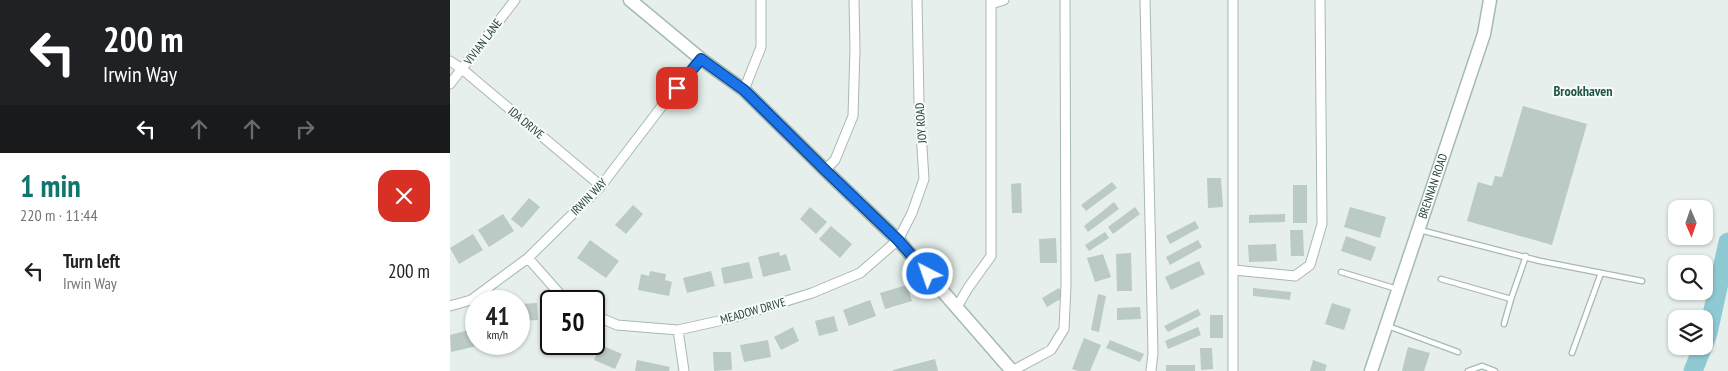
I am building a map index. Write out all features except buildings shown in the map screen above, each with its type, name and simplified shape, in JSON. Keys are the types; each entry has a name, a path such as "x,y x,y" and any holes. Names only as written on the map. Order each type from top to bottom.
{"main road":[{"path":"630,0 701,59 744,90 898,240 1012,371"},
{"name":"BRENNAN ROAD","path":"1371,371 1484,34 1490,0"}],"street":[{"name":"VIVIAN LANE","path":"450,84 515,0"},
{"path":"744,90 761,47 761,0"},
{"path":"825,170 836,160 852,116 855,49 854,0"},
{"name":"JOY ROAD","path":"898,240 912,213 924,180 919,102 917,0"},
{"path":"957,307 968,288 992,256 991,2 1004,0"},
{"path":"1012,371 1051,350 1064,329 1066,285 1065,0"},
{"path":"1145,0 1151,371"},
{"path":"1233,371 1234,0"},
{"path":"1234,270 1294,276 1310,265 1322,224 1320,0"},
{"name":"IRWIN WAY","path":"450,306 470,300 528,258 601,186 701,59"},
{"name":"IDA DRIVE","path":"450,62 462,69 601,186"},
{"name":"MEADOW DRIVE","path":"605,319 617,324 678,330 732,318 812,293 852,277 860,273 898,240"},
{"path":"528,258 556,290"},
{"path":"678,330 684,371"}],"lane":[{"path":"1418,230 1642,281"},
{"path":"1504,324 1526,256"},
{"path":"1341,272 1398,290"},
{"path":"1572,353 1601,273"},
{"path":"1441,279 1511,299"},
{"path":"1386,325 1458,352"},
{"path":"1468,371 1482,366 1495,371"}],"waterway":[{"path":"1713,310 1728,242"},
{"path":"1693,371 1699,355"}],"district":[{"name":"Brookhaven","path":"1583,91"}],"route":[{"path":"677,88 701,59 744,90 898,240 928,274"}]}
